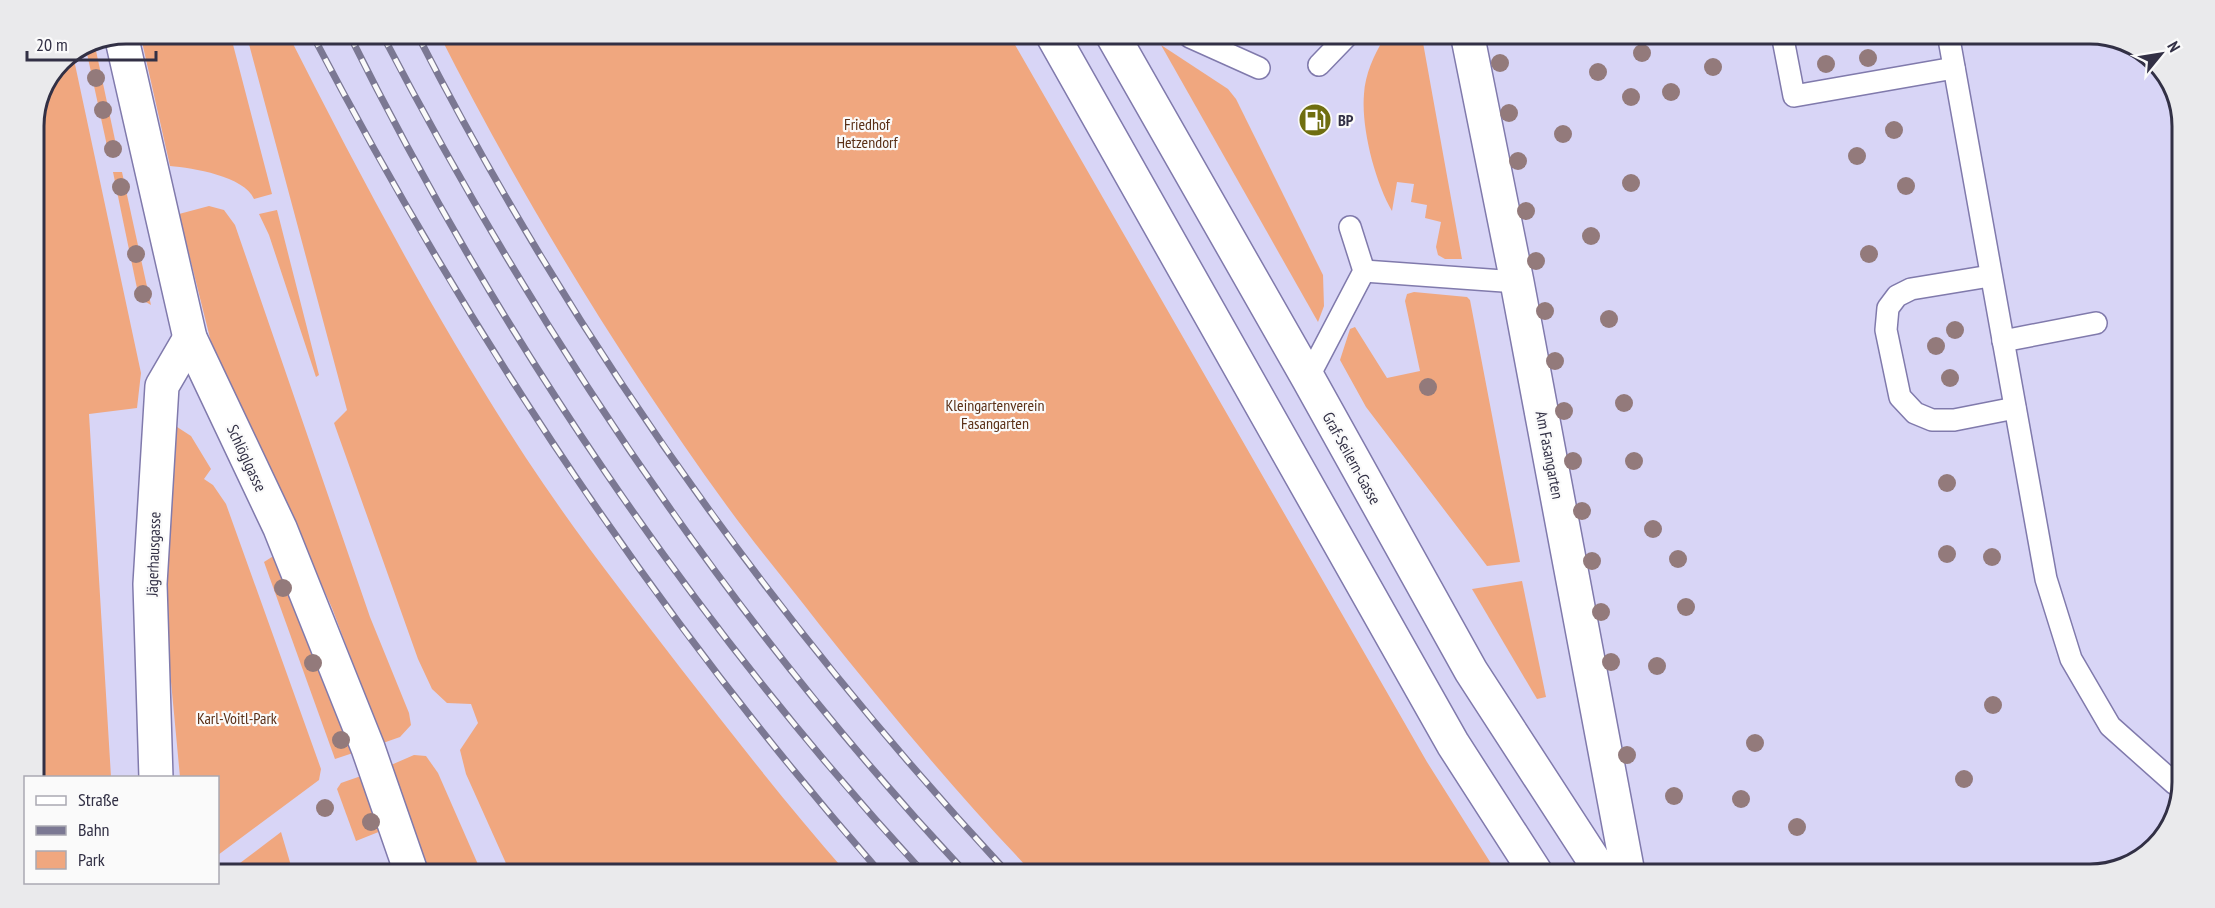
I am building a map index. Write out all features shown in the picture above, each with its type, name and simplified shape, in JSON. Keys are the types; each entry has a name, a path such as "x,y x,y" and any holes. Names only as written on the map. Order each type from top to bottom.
{"street":[{"name":"Schlöglgasse","path":"123,44 190,338 280,528 368,748 408,864"},
{"path":"1058,44 1453,744 1530,864"},
{"name":"Graf-Seilern-Gasse","path":"1118,44 1308,378 1471,671 1596,864"},
{"name":"Am Fasangarten","path":"1469,44 1517,282 1626,864"},
{"name":"Jägerhausgasse","path":"156,776 150,584 162,386 190,338"}],"lane":[{"path":"1206,44 1259,68"},
{"path":"1319,65 1339,44"},
{"path":"1784,44 1794,96 1954,68"},
{"path":"1950,44 2046,579 2071,659 2110,726 2172,781"},
{"path":"1308,378 1364,271 1350,227"},
{"path":"1364,271 1517,282"},
{"path":"1990,276 1911,289 1897,296 1888,308 1886,330 1900,397 1915,413 1932,420 1954,420 2015,408"},
{"path":"2003,341 2096,322"}],"green space":[{"path":"142,44 233,44 272,194 254,199 240,184 229,179 204,171 170,166"},
{"path":"249,44 293,44 401,249 493,407 526,458 582,539 682,670 782,797 839,864 506,864 466,774 460,750 478,723 471,704 447,703 432,689 418,659 334,423 347,410"},
{"name":"Kleingartenverein Fasangarten","path":"444,44 1015,44 1427,762 1491,864 1024,864 949,781 870,687 727,506 610,334 538,216"},
{"path":"1381,44 1423,44 1462,259 1445,259 1438,255 1436,247 1441,222 1425,218 1427,205 1411,202 1414,184 1397,182 1392,211 1380,185 1370,154 1364,108 1366,79"},
{"path":"1161,45 1228,89 1236,99 1323,275 1324,306 1318,322"},
{"path":"96,49 118,154 109,155 87,54"},
{"path":"75,62 141,373 137,408 89,414 111,776 44,776 44,126 45,110 50,94 57,80"},
{"path":"113,172 122,172 151,305 139,298"},
{"path":"209,206 224,210 235,225 370,617 409,713 411,725 400,737 383,743 332,608 285,503 242,416 212,346 179,214"},
{"path":"277,210 319,375 316,377 269,235 259,214"},
{"path":"1414,292 1467,297 1470,300 1520,562 1487,566 1366,407 1340,360 1350,329 1355,327 1387,378 1420,371 1405,301 1407,294"},
{"name":"Karl-Voitl-Park","path":"174,425 191,436 211,469 204,479 213,485 226,504 321,769 319,780 219,854 219,776 180,776 165,618"},
{"path":"275,555 353,753 335,759 264,562"},
{"path":"1522,581 1546,697 1537,699 1472,589"},
{"path":"414,755 426,756 438,773 478,864 426,864 391,765"},
{"path":"361,776 381,831 356,841 337,789 341,783"},
{"path":"281,832 291,864 239,864"}],"railway":[{"path":"317,44 372,146 435,255 501,363 570,469 718,675 873,864"},
{"path":"354,44 407,146 470,257 536,366 606,473 680,577 757,678 838,776 916,864"},
{"path":"387,44 507,257 574,366 645,472 719,577 797,678 879,776 958,864"},
{"path":"422,44 542,258 611,367 683,473 759,577 838,678 920,776 1000,864"}],"place":[{"name":"BP","path":"1315,120"}],"park label":[{"name":"Friedhof Hetzendorf","path":"867,133"}]}
